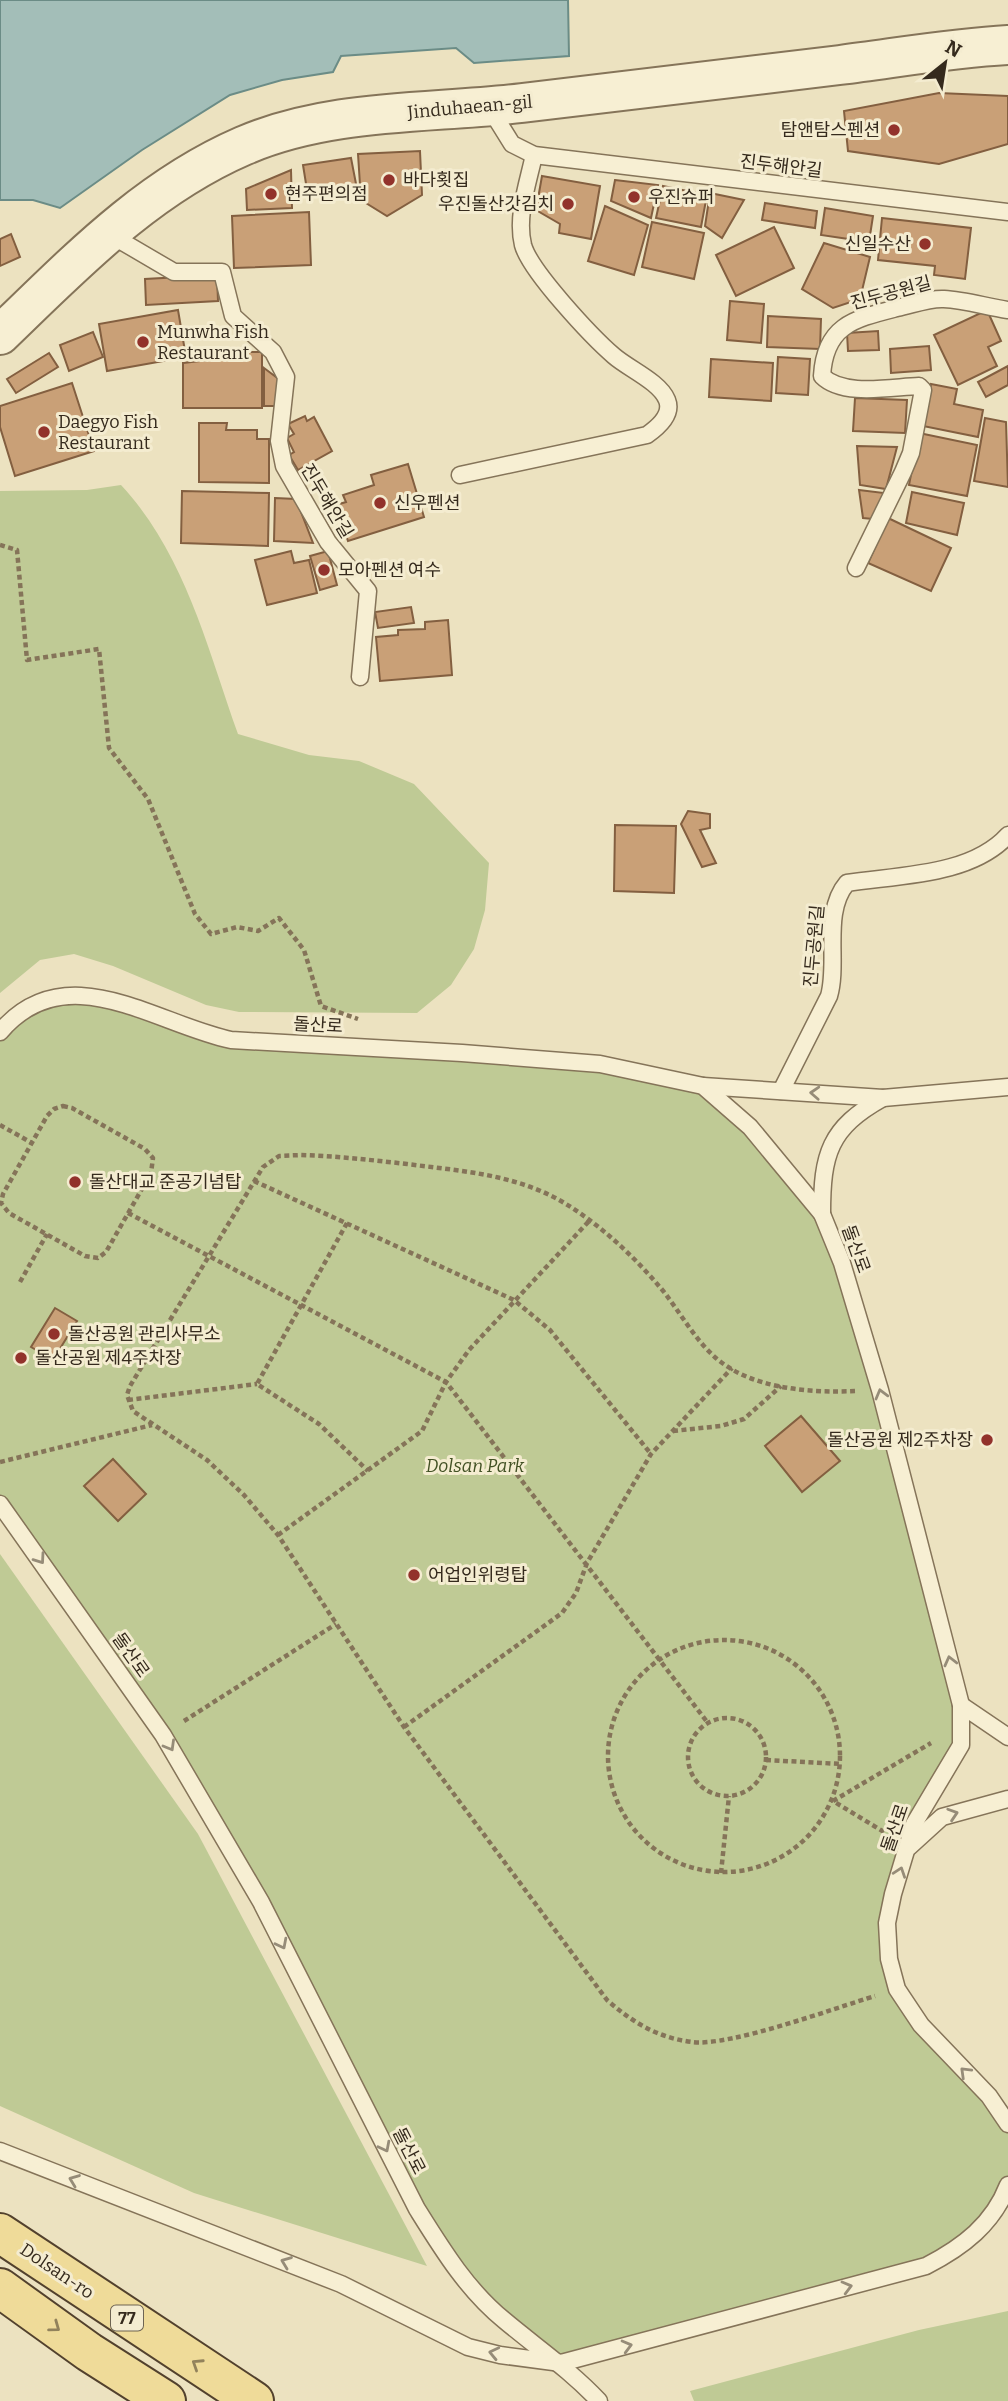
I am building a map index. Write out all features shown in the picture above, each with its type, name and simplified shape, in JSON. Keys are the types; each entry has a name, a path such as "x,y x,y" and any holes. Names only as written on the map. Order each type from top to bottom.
{"main road":[{"name":"Dolsan-ro","path":"0,2232 254,2401"},
{"path":"0,2288 89,2352 166,2401"}],"street":[{"name":"Jinduhaean-gil","path":"0,335 107,233 152,196 195,169 244,145 285,131 384,115 489,107 1008,46"}],"lane":[{"name":"진두해안길","path":"489,107 512,144 534,155 1008,212"},
{"path":"460,475 647,435 662,422 668,405 667,398 657,388 615,357 591,334 526,253 521,219 534,155"},
{"name":"진두해안길","path":"107,233 174,272 222,272 233,316 273,352 287,384 279,440 284,466 328,542 368,591 360,677"},
{"name":"진두공원길","path":"856,568 911,453 923,390 919,386 840,388 828,383 822,376 822,363 832,338 860,318 930,300 945,299 1008,310"},
{"name":"진두공원길","path":"781,1091 829,996 833,981 835,910 839,892 847,883 957,865 988,852 1008,835"},
{"name":"돌산로","path":"0,1032 20,1012 44,1000 74,995 117,1000 203,1034 231,1040 530,1057 600,1064 671,1077 703,1086 766,1143 822,1214 842,1264 880,1390 961,1704 961,1745 921,1808 887,1923 888,1959 897,1989 921,2025 989,2096 1008,2124"},
{"path":"703,1086 883,1098 1008,1087"},
{"path":"822,1214 825,1170 838,1133 851,1117 883,1098"},
{"name":"돌산로","path":"0,1504 163,1735 261,1902 411,2197 438,2242 481,2299 561,2363 599,2401"},
{"path":"961,1704 1008,1737"},
{"path":"909,1847 942,1817 1008,1799"},
{"path":"0,2151 341,2284 468,2347 500,2355 561,2363 926,2266 953,2252 978,2232 996,2211 1008,2185"}],"path":[{"path":"0,544 17,550 27,660 99,649 109,748 148,799 195,914 211,934 237,927 258,931 279,918 304,950 321,1006 366,1023"},
{"path":"63,1106 72,1108 145,1149 153,1158 152,1170 106,1252 98,1258 85,1256 9,1213 1,1203 3,1194 32,1143 49,1112 63,1106"},
{"path":"0,1125 32,1143"},
{"path":"880,1390 830,1392 781,1386 732,1368 707,1347 628,1254 590,1220 561,1201 509,1178 327,1155 279,1156 263,1167 130,1386 128,1400 133,1412 154,1424 225,1476 278,1535 404,1727 607,2000 639,2025 665,2037 696,2043 733,2037 897,1989"},
{"path":"254,1181 514,1300 550,1330 651,1454"},
{"path":"128,1213 446,1382 708,1723"},
{"path":"278,1535 422,1431 446,1382 514,1300 590,1220"},
{"path":"257,1384 347,1223"},
{"path":"20,1282 47,1234"},
{"path":"404,1727 562,1613 576,1593 587,1563 651,1454 732,1368"},
{"path":"128,1400 257,1384 319,1424 368,1471"},
{"path":"672,1432 721,1426 744,1419 781,1386"},
{"path":"0,1462 154,1424"},
{"path":"163,1735 336,1624"},
{"path":"728,1639 765,1646 798,1665 823,1692 838,1727 842,1764 833,1801 814,1831 788,1854 756,1868 721,1873 685,1866 653,1849 628,1822 612,1789 607,1753 613,1717 631,1685 657,1660 691,1643 728,1639"},
{"path":"731,1718 743,1721 761,1737 766,1760 758,1781 740,1794 729,1796 705,1789 690,1768 691,1743 708,1723 731,1718"},
{"path":"833,1801 962,1725"},
{"path":"766,1760 842,1764"},
{"path":"721,1873 729,1796"},
{"path":"833,1801 909,1847"}],"green space":[{"path":"121,485 143,512 178,571 204,635 238,734 309,755 359,761 414,784 489,863 485,910 474,949 451,985 417,1013 239,1012 206,1005 113,966 74,954 40,960 0,993 0,491 87,490"},
{"name":"Dolsan Park","path":"73,995 203,1034 600,1064 718,1098 832,1237 962,1725 931,1792 893,1894 897,1989 1008,2124 1008,2185 953,2252 561,2363 463,2278 163,1735 0,1507 0,1032 9,1022"},
{"path":"0,1554 198,1834 427,2266 194,2193 0,2106"},
{"path":"1008,2311 1008,2401 694,2401 690,2391 919,2330"}],"water":[{"path":"0,0 568,0 569,56 474,63 456,48 341,56 333,72 282,80 230,95 142,150 60,208 33,200 0,200"}],"building":[{"path":"939,93 1008,96 1008,144 939,164 848,151 844,111"},
{"path":"420,151 422,195 387,216 361,200 358,154"},
{"path":"351,158 357,189 308,196 303,165"},
{"path":"291,170 292,208 247,210 246,189"},
{"path":"542,176 600,186 591,239 559,233 560,224 536,210"},
{"path":"615,180 658,185 651,218 611,201"},
{"path":"663,186 707,195 701,227 656,218"},
{"path":"710,193 744,200 722,238 705,226"},
{"path":"765,203 817,211 815,228 762,220"},
{"path":"605,206 648,225 634,275 588,261"},
{"path":"825,208 873,216 869,242 821,235"},
{"path":"309,212 311,265 234,268 232,216"},
{"path":"882,218 971,228 965,279 934,275 935,266 878,260"},
{"path":"652,222 704,233 694,279 642,267"},
{"path":"774,227 794,268 736,296 716,255"},
{"path":"11,234 20,257 0,266 0,239"},
{"path":"824,243 870,257 860,299 833,308 802,289"},
{"path":"217,275 218,301 146,305 145,279"},
{"path":"730,301 764,304 761,343 727,340"},
{"path":"178,310 186,357 107,371 99,324"},
{"path":"987,310 1001,341 988,347 997,366 958,385 934,335"},
{"path":"768,316 821,319 820,349 767,347"},
{"path":"878,331 879,350 848,351 847,333"},
{"path":"93,332 103,357 69,371 60,345"},
{"path":"929,346 931,370 891,373 890,349"},
{"path":"225,352 262,352 262,408 183,408 183,363 225,358"},
{"path":"49,353 58,367 16,393 7,379"},
{"path":"778,357 810,359 808,395 776,393"},
{"path":"711,359 773,363 771,401 709,397"},
{"path":"1008,366 1008,385 986,397 978,382"},
{"path":"264,368 280,380 280,406 264,406"},
{"path":"72,383 94,451 15,476 0,427 0,406"},
{"path":"931,384 957,389 954,404 983,410 978,437 923,426"},
{"path":"855,398 907,400 905,433 853,431"},
{"path":"305,416 307,421 314,417 332,451 298,470 289,455 294,452 287,438 294,434 288,424"},
{"path":"985,418 1006,422 1008,487 974,481"},
{"path":"199,423 227,423 226,430 257,430 257,439 269,439 269,483 199,482"},
{"path":"919,433 977,445 967,496 909,485"},
{"path":"857,446 897,447 886,489 860,485"},
{"name":"신우펜션","path":"408,464 424,517 348,541 336,505 346,502 343,495 374,485 371,475"},
{"path":"859,490 884,493 873,519 863,518"},
{"path":"182,491 269,493 268,546 181,543"},
{"path":"912,492 964,503 957,535 906,523"},
{"path":"275,498 296,499 313,543 274,541"},
{"path":"888,518 951,548 931,591 868,563"},
{"path":"291,551 294,563 309,560 317,593 267,605 255,560"},
{"name":"모아펜션 여수","path":"328,551 337,585 320,590 310,556"},
{"path":"411,607 414,623 378,628 375,612"},
{"path":"448,620 452,675 380,681 376,637 398,635 398,630 425,629 425,622"},
{"path":"688,811 710,814 710,828 700,830 716,863 702,867 681,824"},
{"path":"615,825 676,826 674,893 614,891"},
{"name":"돌산공원 관리사무소","path":"55,1308 77,1321 53,1360 31,1347"},
{"path":"801,1416 840,1461 802,1492 765,1446"},
{"path":"113,1459 146,1494 118,1521 84,1486"}],"place":[{"name":"탐앤탐스펜션","path":"894,130"},
{"name":"바다횟집","path":"389,180"},
{"name":"현주편의점","path":"271,194"},
{"name":"우진슈퍼","path":"634,197"},
{"name":"우진돌산갓김치","path":"568,204"},
{"name":"신일수산","path":"925,244"},
{"name":"Munwha Fish Restaurant","path":"143,342"},
{"name":"Daegyo Fish Restaurant","path":"44,432"},
{"name":"신우펜션","path":"380,503"},
{"name":"모아펜션 여수","path":"324,570"},
{"name":"돌산대교 준공기념탑","path":"75,1182"},
{"name":"돌산공원 관리사무소","path":"54,1334"},
{"name":"돌산공원 제4주차장","path":"21,1358"},
{"name":"돌산공원 제2주차장","path":"987,1440"},
{"name":"어업인위령탑","path":"414,1575"}]}
